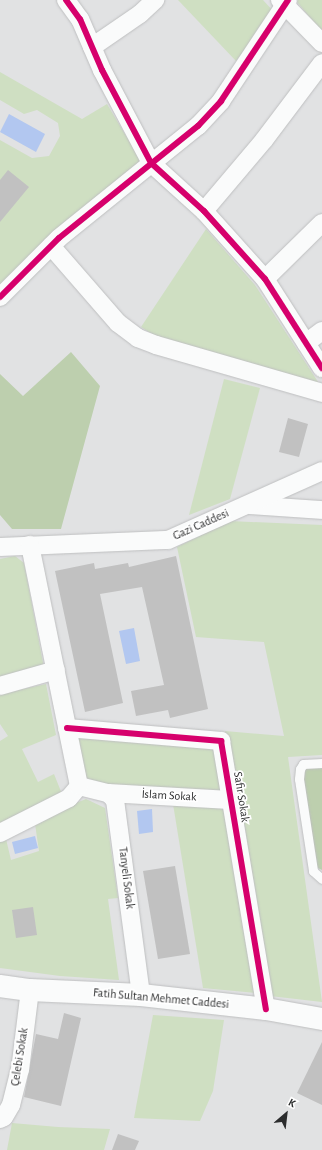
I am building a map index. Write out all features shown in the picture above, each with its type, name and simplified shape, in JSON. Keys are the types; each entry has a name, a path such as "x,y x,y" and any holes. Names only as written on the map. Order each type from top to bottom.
{"street":[{"path":"66,0 80,19 151,163 204,211 265,279 322,368"},
{"path":"92,46 140,14 155,0"},
{"path":"0,297 51,246 198,126 221,101 284,2 322,44"},
{"path":"204,211 264,140 322,62"},
{"path":"265,279 322,223"},
{"path":"51,246 118,323 138,338 156,345 322,393"},
{"path":"306,343 322,331"},
{"name":"Gazi Caddesi","path":"2,543 30,545 168,540 322,470"},
{"path":"245,505 322,510"},
{"path":"30,545 79,786"},
{"path":"0,686 56,670"},
{"name":"Safir Sokak","path":"67,728 221,741 266,1009"},
{"path":"79,786 108,793"},
{"path":"0,833 69,798 79,786"},
{"name":"İslam Sokak","path":"108,793 230,800"},
{"name":"Tanyeli Sokak","path":"108,793 115,800 141,995"},
{"name":"Fatih Sultan Mehmet Caddesi","path":"0,986 30,990 141,995 266,1009 322,1019"},
{"name":"Çelebi Sokak","path":"0,1119 4,1117 12,1105 20,1070 30,990"}],"lane":[{"path":"322,763 303,764 300,769 299,779 313,871 322,879"}],"green space":[{"path":"178,0 263,0 274,12 236,61"},
{"path":"298,0 322,0 322,32 297,2"},
{"path":"0,72 82,119 107,104 141,161 0,286 0,140 32,158 49,156 60,136 58,123 37,110 24,114 0,100"},
{"path":"206,229 255,285 322,388 158,338 141,327"},
{"path":"71,352 100,386 61,529 12,529 0,515 0,374 23,396"},
{"path":"224,379 260,388 230,499 189,515"},
{"path":"230,521 322,525 322,755 288,757 322,1002 270,996 225,731 284,736 264,642 196,637 177,547"},
{"path":"15,556 24,563 44,668 0,678 0,559"},
{"path":"46,684 56,735 22,749 38,782 54,774 62,794 0,825 0,741 8,736 0,724 0,694"},
{"path":"74,735 214,747 221,795 83,782"},
{"path":"322,767 322,870 316,867 302,776 305,768"},
{"path":"86,799 105,808 118,898 108,899 119,980 60,976 0,968 0,838 36,819","holes":["35,824 39,851 11,860 6,839"]},
{"path":"173,804 225,808 256,993 203,988"},
{"path":"153,1015 224,1020 213,1091 200,1121 134,1118"},
{"path":"12,1123 110,1129 104,1150 7,1150"}],"water":[{"path":"9,114 45,134 36,152 0,132"},
{"path":"134,628 140,661 126,664 119,631"},
{"path":"152,809 153,832 139,834 137,811"},
{"path":"35,836 38,848 15,854 12,842"}],"building":[{"path":"8,170 29,187 0,222 0,180"},
{"path":"288,418 308,424 299,457 279,452"},
{"path":"176,556 208,709 170,718 168,710 136,716 131,691 164,685 142,587 100,594 123,703 85,712 55,571 94,563 95,569 128,563 129,567"},
{"path":"175,866 190,954 158,959 143,871"},
{"path":"33,907 37,935 16,938 12,910"},
{"path":"64,1013 81,1018 61,1106 24,1097 36,1034 58,1039"},
{"path":"322,1042 322,1105 297,1093"},
{"path":"118,1134 139,1141 135,1150 112,1150"}],"cycle path":[{"path":"66,0 80,19 102,70 151,163 204,211 265,279 322,368"},
{"path":"0,297 59,238 198,126 221,101 288,0"},
{"path":"67,728 221,741 266,1009"}]}
